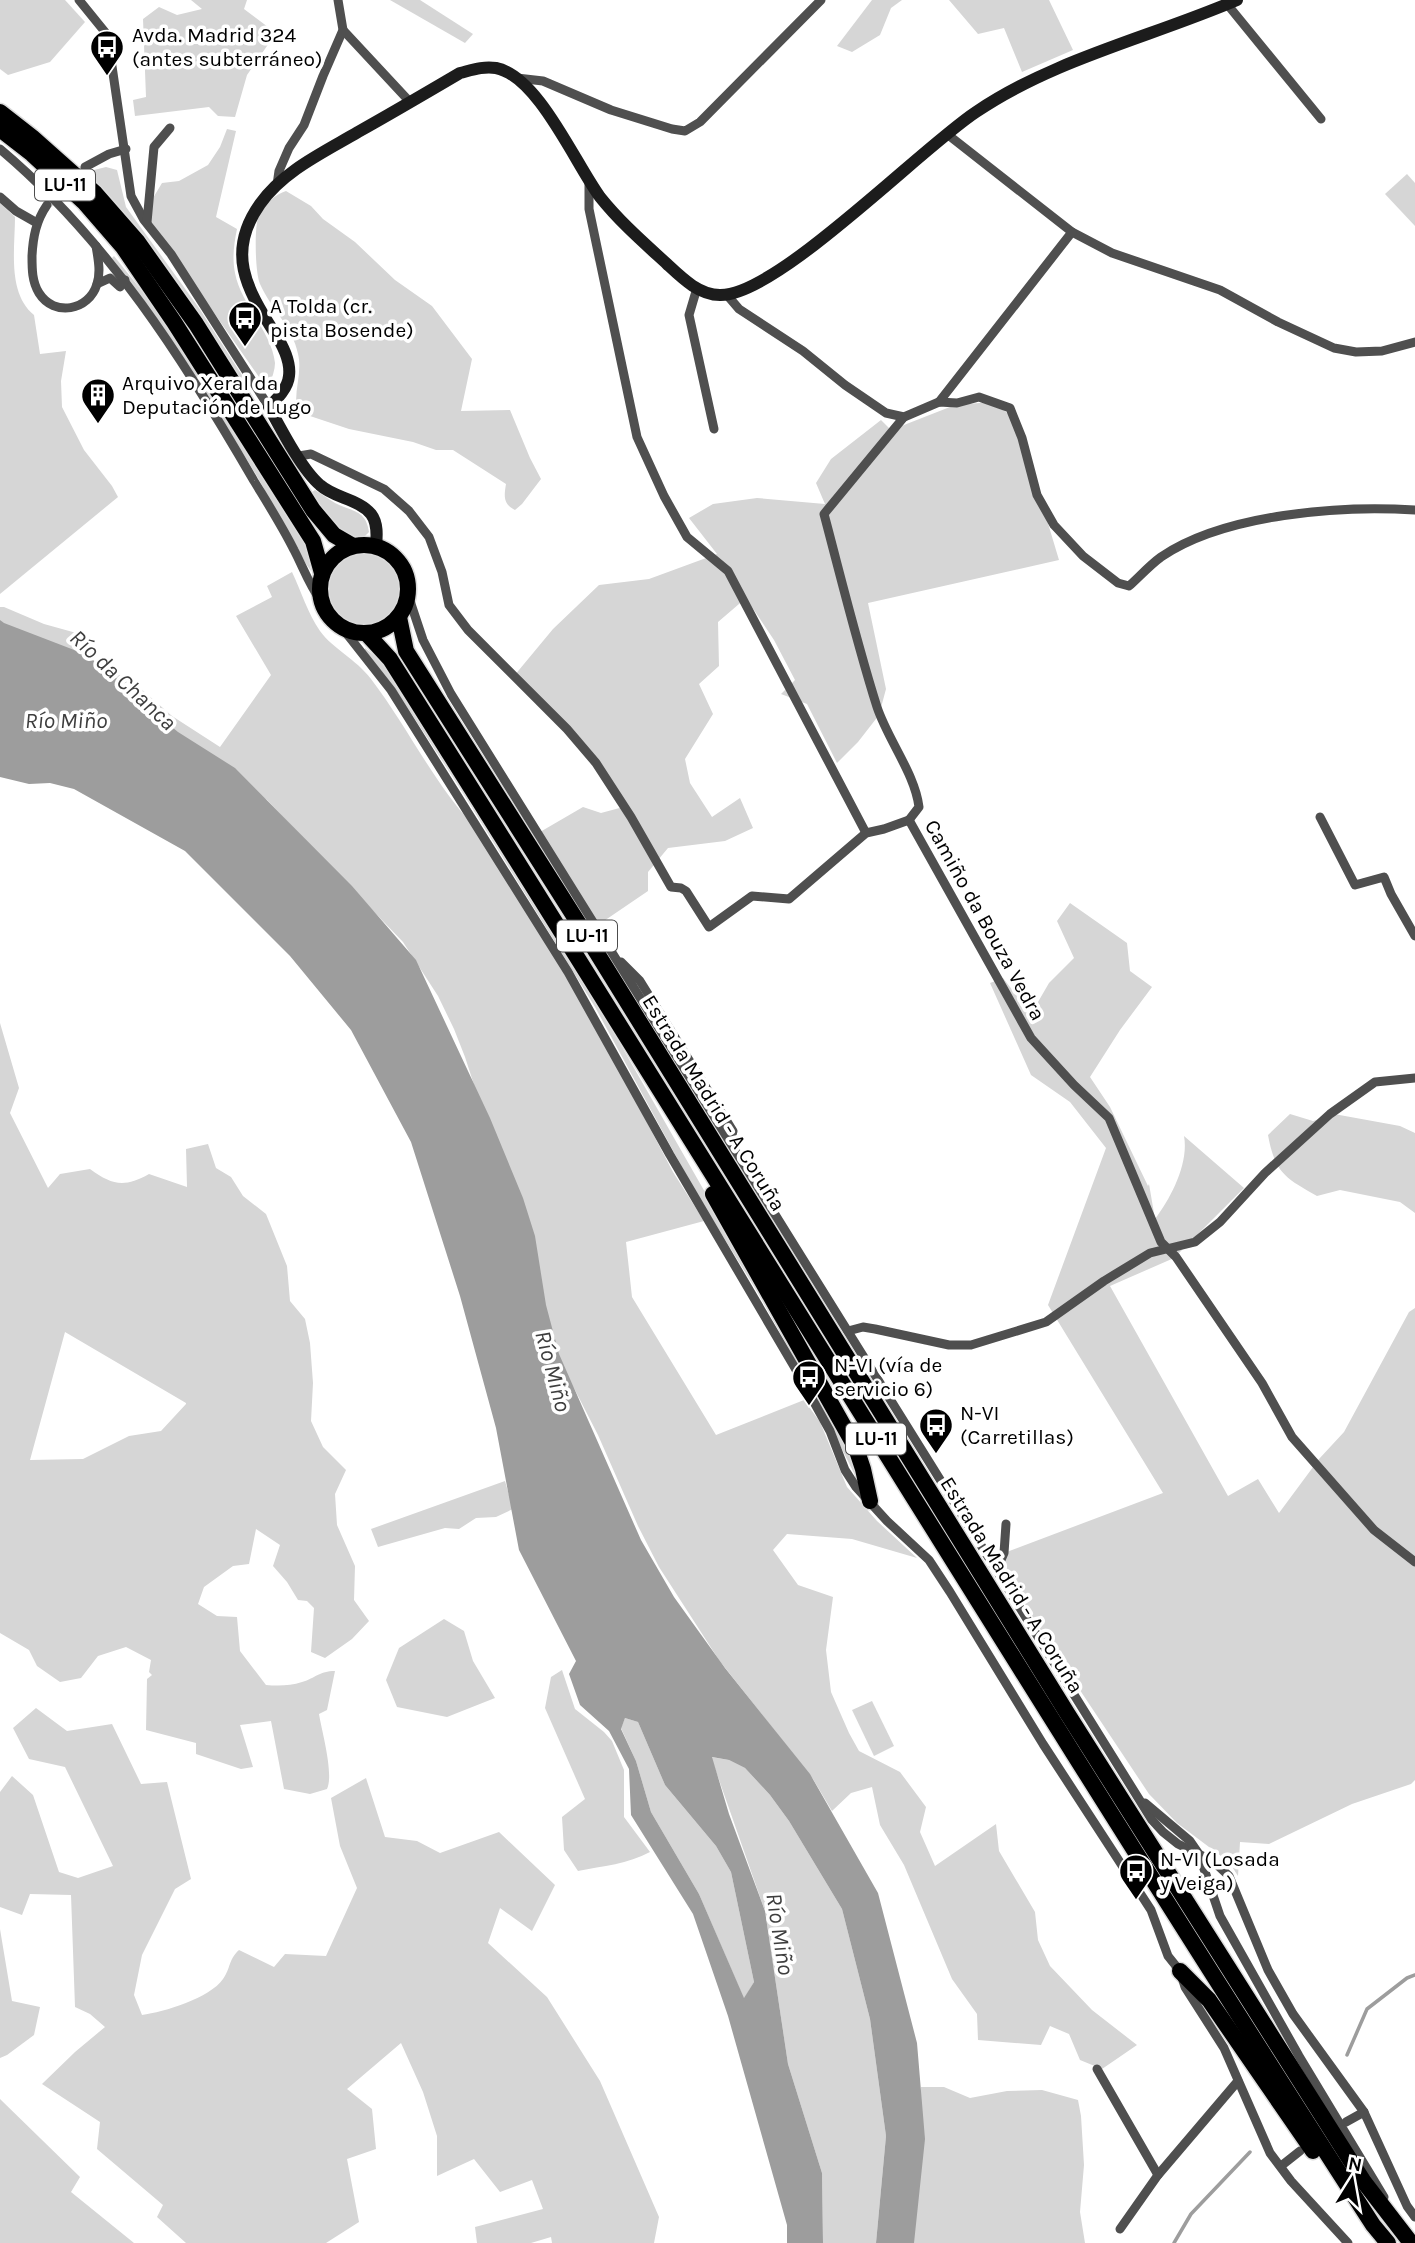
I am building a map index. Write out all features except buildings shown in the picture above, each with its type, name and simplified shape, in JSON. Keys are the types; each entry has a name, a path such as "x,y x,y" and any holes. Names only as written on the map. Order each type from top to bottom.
{"highway":[{"path":"0,101 49,142 95,193"},
{"name":"LU-11","path":"0,112 32,136 95,193 137,241 196,324 313,510 334,536 353,546"},
{"name":"LU-11","path":"0,128 83,202 123,247 174,322 313,541 322,573 319,587 321,601"},
{"path":"321,601 326,612 343,629 367,634 390,625 399,617 408,595 405,570 397,559 376,546 353,546 334,556 322,573"},
{"name":"Estrada Madrid - A Coruña","path":"399,617 406,651 587,936 1009,1620 1364,2182 1412,2243"},
{"name":"Estrada Madrid - A Coruña","path":"367,634 390,659 1172,1912 1388,2243"},
{"path":"637,1054 710,1190 856,1448 870,1501"},
{"path":"1180,1971 1209,2000 1378,2243"}],"street":[{"path":"79,0 105,32 126,149 131,196 136,206 171,254 319,485 362,506 371,514 376,522 376,546"},
{"path":"277,185 279,171 289,148 304,125 343,30 338,0"},
{"path":"517,78 543,81 611,110 685,131 700,122 821,0"},
{"path":"269,407 285,388 289,377 282,345 254,301 244,276 241,255 244,237 260,204 277,185 314,158 460,74 479,68 496,68 524,82 600,196 631,233 684,279 712,295 727,295 756,285 800,255 947,134 1010,90 1232,2 1321,119"},
{"path":"343,30 410,102"},
{"path":"147,224 155,147 170,128"},
{"path":"947,134 1072,232 1112,253 1220,290 1278,322 1334,348 1356,352 1382,351 1415,342"},
{"path":"0,149 43,188 96,244 125,280 220,424 321,601"},
{"path":"85,167 109,154 126,149"},
{"path":"589,180 589,209 637,437 664,496 687,537 728,571 866,833"},
{"path":"0,197 16,211 37,223"},
{"path":"47,205 37,223 33,241 33,274 40,295 49,304 67,309 81,306 88,300 97,284 99,263 96,244"},
{"path":"939,402 1072,232"},
{"path":"97,284 110,278 120,287 125,280"},
{"path":"697,288 689,315 714,429"},
{"path":"727,295 739,309 803,351 886,414 904,417"},
{"path":"909,820 919,807 917,791 878,710 824,514 904,417 939,402 957,403 978,397 1010,408 1022,438 1037,495 1054,525 1083,556 1118,583 1129,586 1161,557 1202,536 1238,525 1278,517 1373,507 1415,510"},
{"name":"Camiño da Bouza Vedra","path":"299,456 311,454 384,489 409,510 429,537 442,572 449,605 468,630 567,729 596,763 671,887 686,891 709,927 752,897 789,899 866,833 909,820 1031,1038 1109,1118 1161,1242 1262,1383 1292,1437 1374,1530 1415,1562"},
{"path":"408,595 441,678 1152,1820 1178,1844 1213,1861 1229,1876 1268,1970 1293,2014 1364,2112 1407,2206 1415,2217"},
{"path":"343,629 391,690 568,972 670,1155 830,1431 845,1470 856,1487 887,1521 929,1560 1043,1744 1151,1910 1168,1956 1180,1971 1185,1987 1224,2048 1270,2153 1291,2181 1348,2243"},
{"path":"1320,817 1355,885 1384,877 1415,936"},
{"path":"848,1331 863,1327 949,1345 971,1345 1046,1322 1150,1253 1195,1242 1220,1222 1265,1173 1330,1114 1375,1082 1415,1078"},
{"path":"997,1569 1004,1553 1006,1524"},
{"path":"1199,1854 1225,1926 1351,2144 1412,2243"},
{"path":"1097,2069 1158,2175"},
{"path":"1121,2228 1158,2175 1238,2081"},
{"path":"1346,2122 1364,2112"},
{"path":"1280,2166 1300,2151"}],"shaded area":[{"path":"0,0 65,0 85,22 50,62 8,75 0,69"},
{"path":"191,0 247,0 244,9 276,33 247,75 235,117 218,116 209,107 135,116 133,100 146,97 143,19 159,7 177,15 202,9"},
{"path":"390,0 420,0 473,34 465,43"},
{"path":"872,0 902,0 891,8 880,35 852,52 837,46"},
{"path":"949,0 1049,0 1073,50 1022,72 1004,28 978,34"},
{"path":"227,129 236,131 216,217 237,229 235,273 243,296 273,352 275,366 270,384 259,377 144,213 162,183 179,181 208,165 220,147"},
{"path":"106,167 117,170 126,207 199,308 247,383 244,386 129,221 91,177 94,170"},
{"path":"1407,174 1415,183 1415,226 1385,194"},
{"path":"286,191 311,206 395,280 432,306 472,359 461,411 510,410 541,479 515,510 505,499 506,484 453,450 436,450 413,442 349,429 298,412 296,398 299,361 295,344 260,284 256,260 256,228 259,215 271,200"},
{"path":"0,203 15,217 16,282 25,306 34,315 40,354 66,351 61,381 62,407 84,450 118,497 0,594"},
{"path":"114,256 150,301 295,527 307,548 311,571 223,422 112,258"},
{"path":"992,402 1017,420 1059,560 868,603 886,689 879,715 837,763 807,704 781,694 795,680 774,640 746,598 718,622 719,666 699,684 713,714 685,759 690,783 712,817 740,798 753,828 725,841 668,848 648,872 648,891 598,925 540,832 583,807 601,813 627,806 592,754 514,676 553,629 599,585 649,579 717,554 689,518 713,504 757,498 825,504 816,483 831,459 881,420 893,432 955,405"},
{"path":"315,490 362,516 369,532 364,537 353,536 337,529 326,518 311,493"},
{"path":"364,552 385,558 395,568 401,589 395,610 385,620 364,626 343,620 333,610 327,589 333,568 343,558"},
{"path":"292,572 320,631 371,679 445,791 473,825 592,1018 673,1172 704,1221 626,1242 632,1297 716,1435 804,1400 820,1422 847,1487 877,1521 917,1558 852,1539 787,1534 773,1550 798,1585 833,1597 826,1650 831,1692 859,1751 900,1772 926,1807 920,1832 935,1866 996,1824 999,1851 1035,1912 1038,1940 1050,1966 1092,2010 1137,2045 1102,2069 1080,2060 1069,2034 1050,2026 1041,2045 978,2040 977,2014 952,1979 904,1865 880,1825 872,1787 851,1793 832,1811 813,1779 719,1660 659,1567 598,1435 556,1353 527,1248 454,1029 438,996 403,942 267,800 226,771 0,635 0,607 80,634 88,660 132,681 172,716 220,747 271,675 236,616 272,597 267,586"},
{"path":"365,648 380,660 606,1019 849,1444 857,1479 810,1386 758,1293 695,1191 595,1007 458,785"},
{"path":"1070,903 1127,943 1130,971 1152,987 1090,1077 1110,1107 1148,1186 1149,1184 1155,1219 1167,1201 1181,1169 1184,1136 1244,1188 1174,1258 1110,1286 1228,1496 1258,1479 1279,1513 1319,1459 1344,1432 1409,1312 1415,1308 1415,1780 1411,1784 1352,1804 1269,1844 1240,1842 1238,1876 1229,1862 1177,1823 1149,1794 1048,1642 996,1556 1163,1493 1048,1305 1106,1148 1070,1102 1031,1075 990,983 1003,978 1031,1014 1049,983 1074,958 1057,921"},
{"path":"0,1023 19,1088 10,1113 48,1188 60,1174 90,1169 105,1179 118,1183 149,1174 187,1187 186,1149 208,1144 216,1168 231,1177 243,1196 266,1214 287,1266 290,1301 305,1319 313,1383 311,1421 323,1447 346,1470 335,1494 337,1525 355,1566 354,1600 369,1621 352,1639 325,1658 311,1652 314,1608 307,1601 298,1600 273,1566 280,1545 256,1529 249,1564 233,1566 204,1587 198,1604 217,1616 237,1617 240,1651 266,1685 293,1684 335,1671 327,1710 319,1714 329,1782 327,1789 310,1794 284,1789 271,1721 240,1725 253,1767 241,1769 196,1754 196,1743 146,1730 147,1679 152,1675 149,1672 151,1660 126,1647 98,1656 81,1678 60,1682 37,1666 29,1650 0,1633","holes":["65,1332 186,1403 161,1431 129,1436 83,1459 30,1460"]},
{"path":"1290,1114 1313,1121 1334,1114 1400,1126 1415,1133 1415,1213 1400,1202 1340,1190 1317,1196 1289,1179 1274,1158 1268,1135"},
{"path":"505,1481 513,1509 496,1517 476,1518 459,1529 445,1528 378,1547 371,1529"},
{"path":"444,1619 464,1631 473,1661 495,1698 447,1717 397,1707 386,1680 399,1648"},
{"path":"562,1670 575,1709 612,1741 624,1770 624,1817 650,1852 642,1856 578,1871 564,1850 562,1817 585,1799 545,1708 551,1677"},
{"path":"872,1701 894,1746 874,1756 852,1710"},
{"path":"36,1708 67,1731 112,1724 141,1784 167,1782 191,1879 175,1889 142,1955 134,1995 142,2015 174,2007 217,1986 239,1950 274,1967 285,1954 326,1956 357,1888 340,1846 331,1798 366,1778 385,1837 417,1841 440,1853 499,1832 555,1885 532,1931 500,1908 488,1943 547,1997 600,2081 659,2217 654,2243 552,2243 551,2237 531,2243 477,2243 475,2227 543,2209 532,2180 500,2192 474,2159 437,2176 437,2136 423,2092 401,2043 347,2089 372,2109 376,2149 347,2159 359,2222 326,2243 186,2243 157,2217 163,2205 97,2149 100,2122 42,2084 105,2027 90,2014 75,2007 71,1895 30,1894 22,1915 0,1907 0,1792 12,1776 33,1795 59,1872 78,1878 113,1866 65,1767 29,1759 13,1728"},
{"path":"625,1718 638,1722 665,1785 716,1846 731,1872 754,1982 744,1999 699,1894 651,1812 636,1761 621,1728"},
{"path":"711,1757 729,1760 745,1768 770,1795 789,1821 842,1909 870,2019 886,2136 876,2243 823,2243 822,2173 788,2064 765,1911"},
{"path":"0,1929 12,2001 40,2007 34,2035 0,2058"},
{"path":"921,2087 944,2087 970,2098 1007,2091 1042,2090 1078,2100 1084,2165 1080,2212 1085,2243 909,2243"},
{"path":"0,2099 80,2177 71,2192 134,2243 0,2243"}],"water":[{"name":"Río Miño","path":"0,620 82,653 110,671 125,688 178,732 235,768 352,886 416,960 490,1118 523,1198 535,1236 546,1305 559,1354 641,1540 674,1597 725,1668 810,1774 878,1893 917,2043 925,2139 914,2243 876,2243 886,2136 870,2019 842,1909 789,1821 770,1795 745,1768 729,1760 712,1757 729,1814 765,1911 788,2064 822,2173 823,2243 787,2243 787,2225 728,2016 693,1914 631,1815 629,1769 609,1731 580,1705 569,1674 576,1661 519,1550 496,1428 460,1296 411,1142 351,1030 290,956 185,851 74,789 50,783 29,784 0,777","holes":["625,1718 638,1722 665,1785 716,1846 731,1872 754,1982 744,1998 699,1894 651,1812 636,1761 621,1729"]}],"waterway":[{"path":"1347,2055 1367,2009 1407,1978 1415,1975"},
{"path":"1174,2243 1191,2214 1250,2152"}],"tunnel":[{"path":"48,204 85,167"}],"place":[{"name":"Avda. Madrid 324 (antes subterráneo)","path":"107,77"},
{"name":"A Tolda (cr. pista Bosende)","path":"245,348"},
{"name":"Arquivo Xeral da Deputación de Lugo","path":"98,425"},
{"name":"N-VI (vía de servicio 6)","path":"809,1407"},
{"name":"N-VI (Carretillas)","path":"936,1455"},
{"name":"N-VI (Losada y Veiga)","path":"1136,1901"}],"water label":[{"name":"Río da Chanca","path":"123,680"}]}
